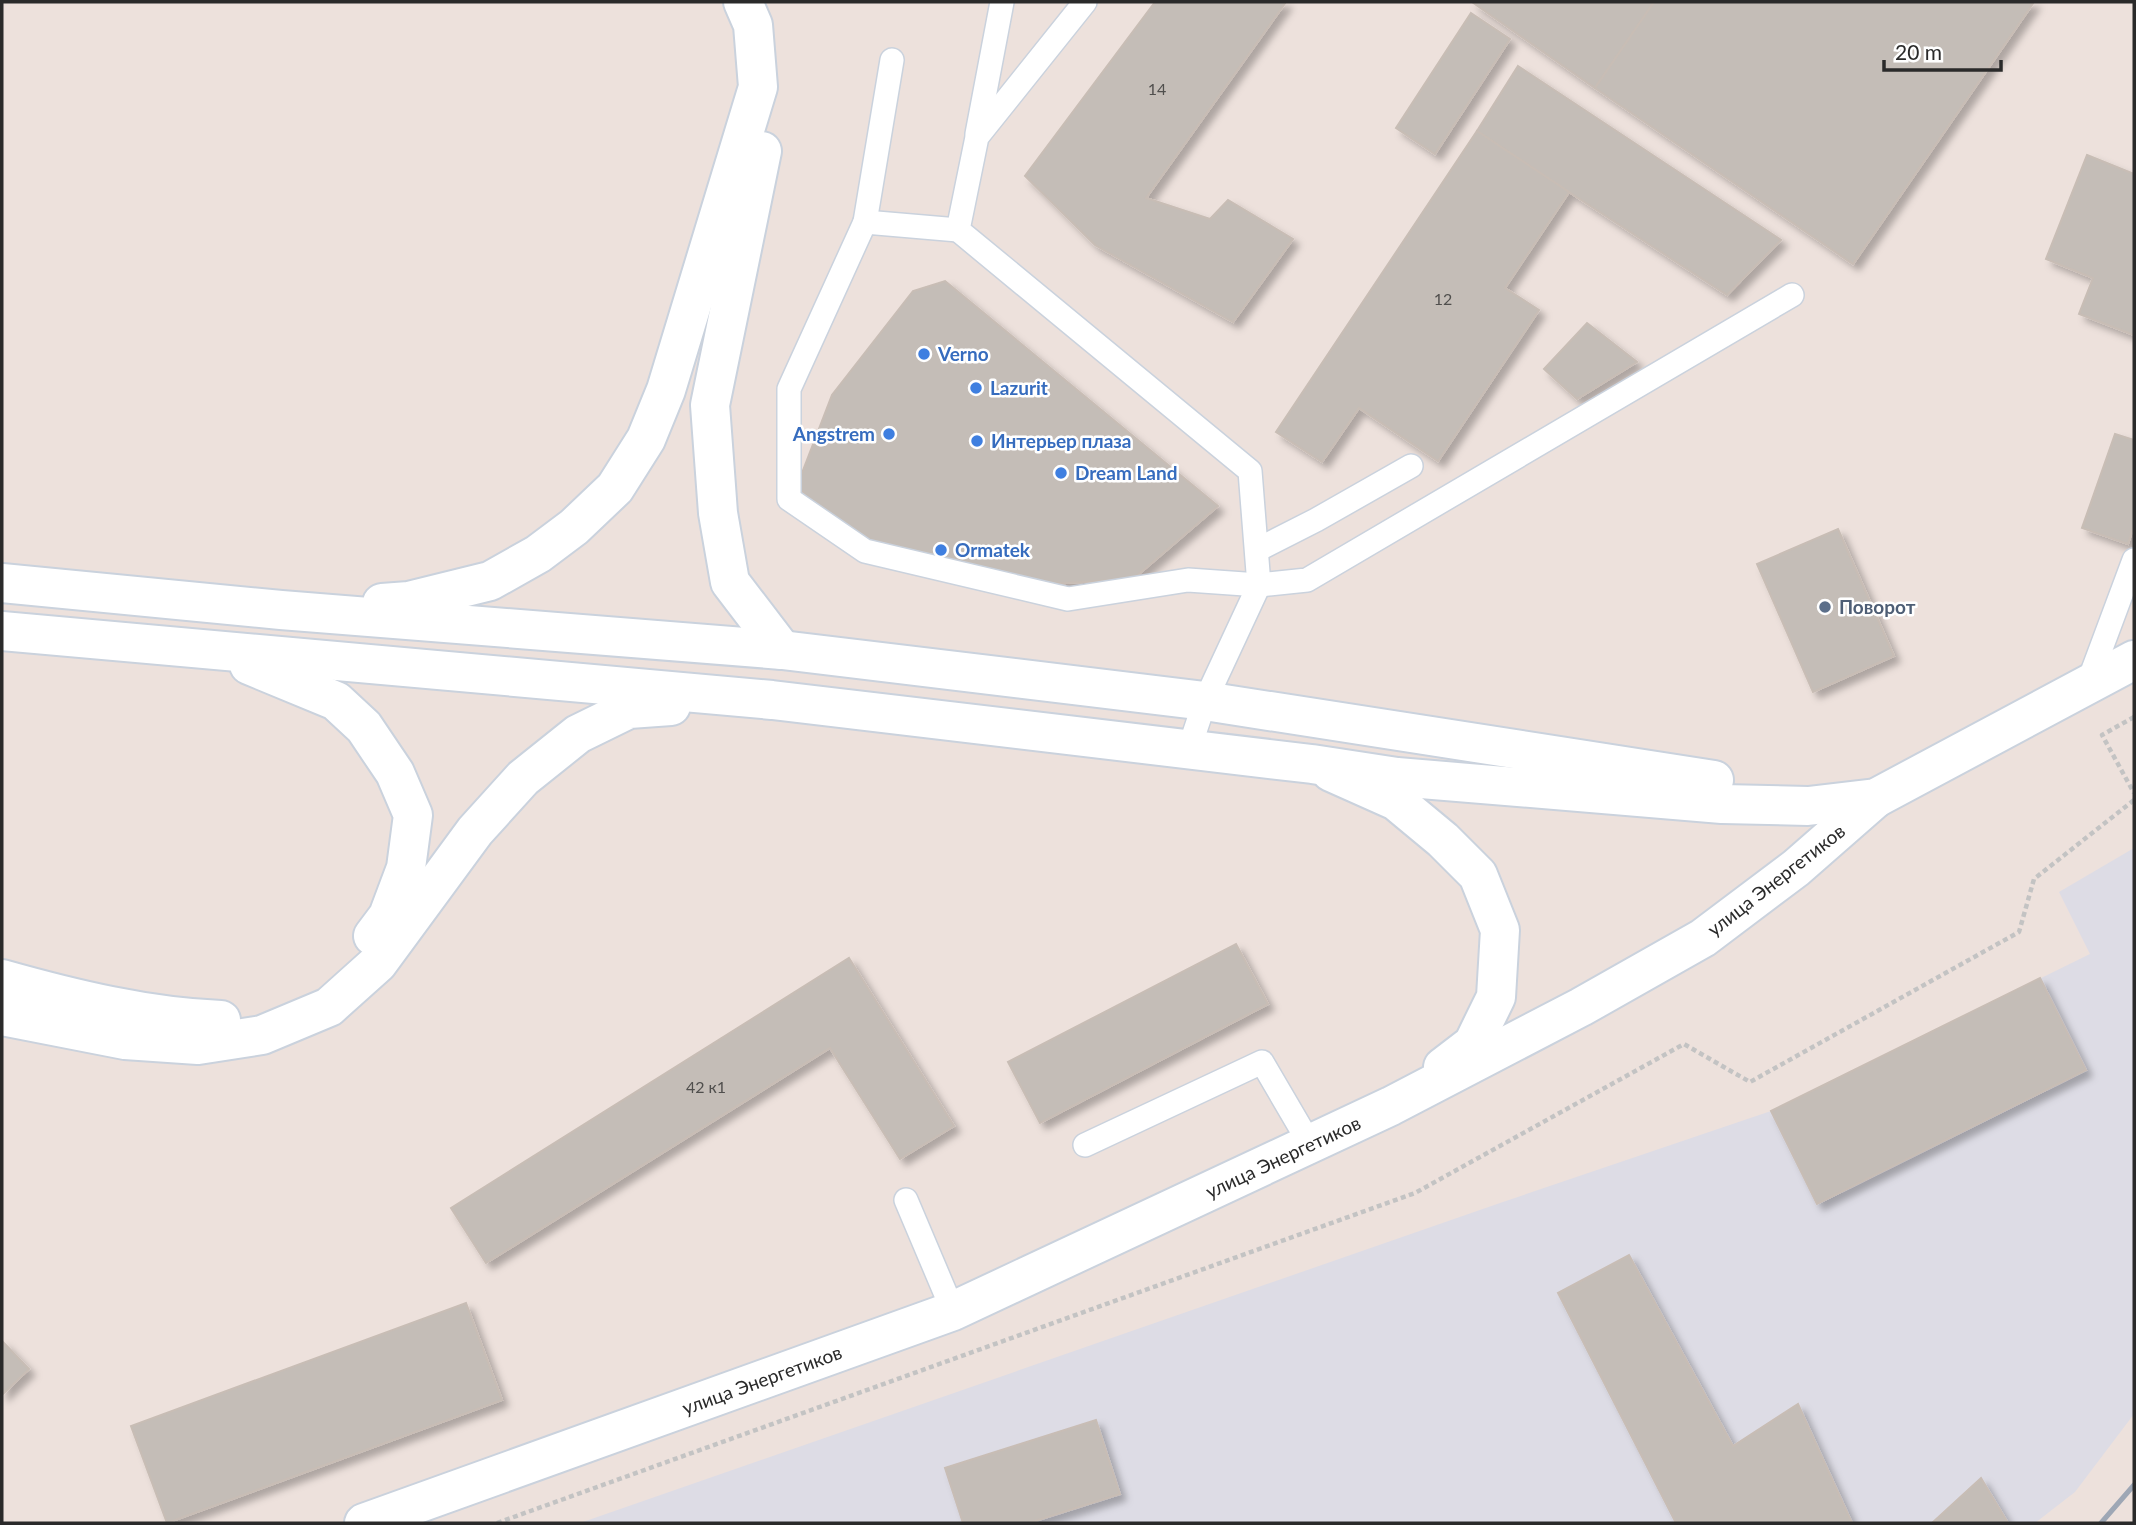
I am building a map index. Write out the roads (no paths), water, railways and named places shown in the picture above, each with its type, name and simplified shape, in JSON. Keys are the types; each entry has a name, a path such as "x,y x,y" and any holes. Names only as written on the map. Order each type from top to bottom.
{"main road":[{"path":"281,610 408,601 490,581 538,554 574,527 615,488 646,439 666,390 758,87 753,25 743,2"},
{"path":"760,2 768,19 774,93 710,405 718,513 730,582 782,650"},
{"path":"2,583 281,610 782,650 1205,701 1732,783 1876,798"},
{"path":"2,631 772,700 1312,764 1397,777 1722,804 1808,806 1876,798"},
{"path":"2,979 57,995 183,1019 248,1021 300,1003 350,968 388,916 406,868 413,815 395,773 364,727 335,701 208,649"},
{"name":"улица Энергетиков","path":"364,1523 953,1311 1391,1106 1581,1007 1703,938 1796,868 1876,798 2134,660"},
{"path":"2,1016 125,1040 198,1045 262,1035 285,1026 329,1007 378,963 475,831 523,779 578,734 629,709 772,700"},
{"path":"1312,764 1396,801 1443,840 1478,875 1500,930 1496,997 1473,1044 1391,1106"}],"lane":[{"path":"958,230 1002,2"},
{"path":"977,137 1085,2"},
{"path":"892,60 865,222 789,389 789,499 865,551 1069,599 1188,580 1259,585 1307,580 1792,295"},
{"path":"865,222 958,230 1250,471 1259,585 1205,701 1189,749"},
{"path":"1257,551 1411,466"},
{"path":"2087,686 2134,560"},
{"path":"1085,1145 1262,1062 1310,1144"},
{"path":"906,1200 953,1311"}],"railway":[{"path":"2101,1523 2134,1485"}],"place":[{"name":"Verno","path":"924,354"},
{"name":"Lazurit","path":"976,388"},
{"name":"Angstrem","path":"889,434"},
{"name":"Интерьер плаза","path":"977,441"},
{"name":"Dream Land","path":"1061,473"},
{"name":"Ormatek","path":"941,550"},
{"name":"Поворот","path":"1825,607"}]}
